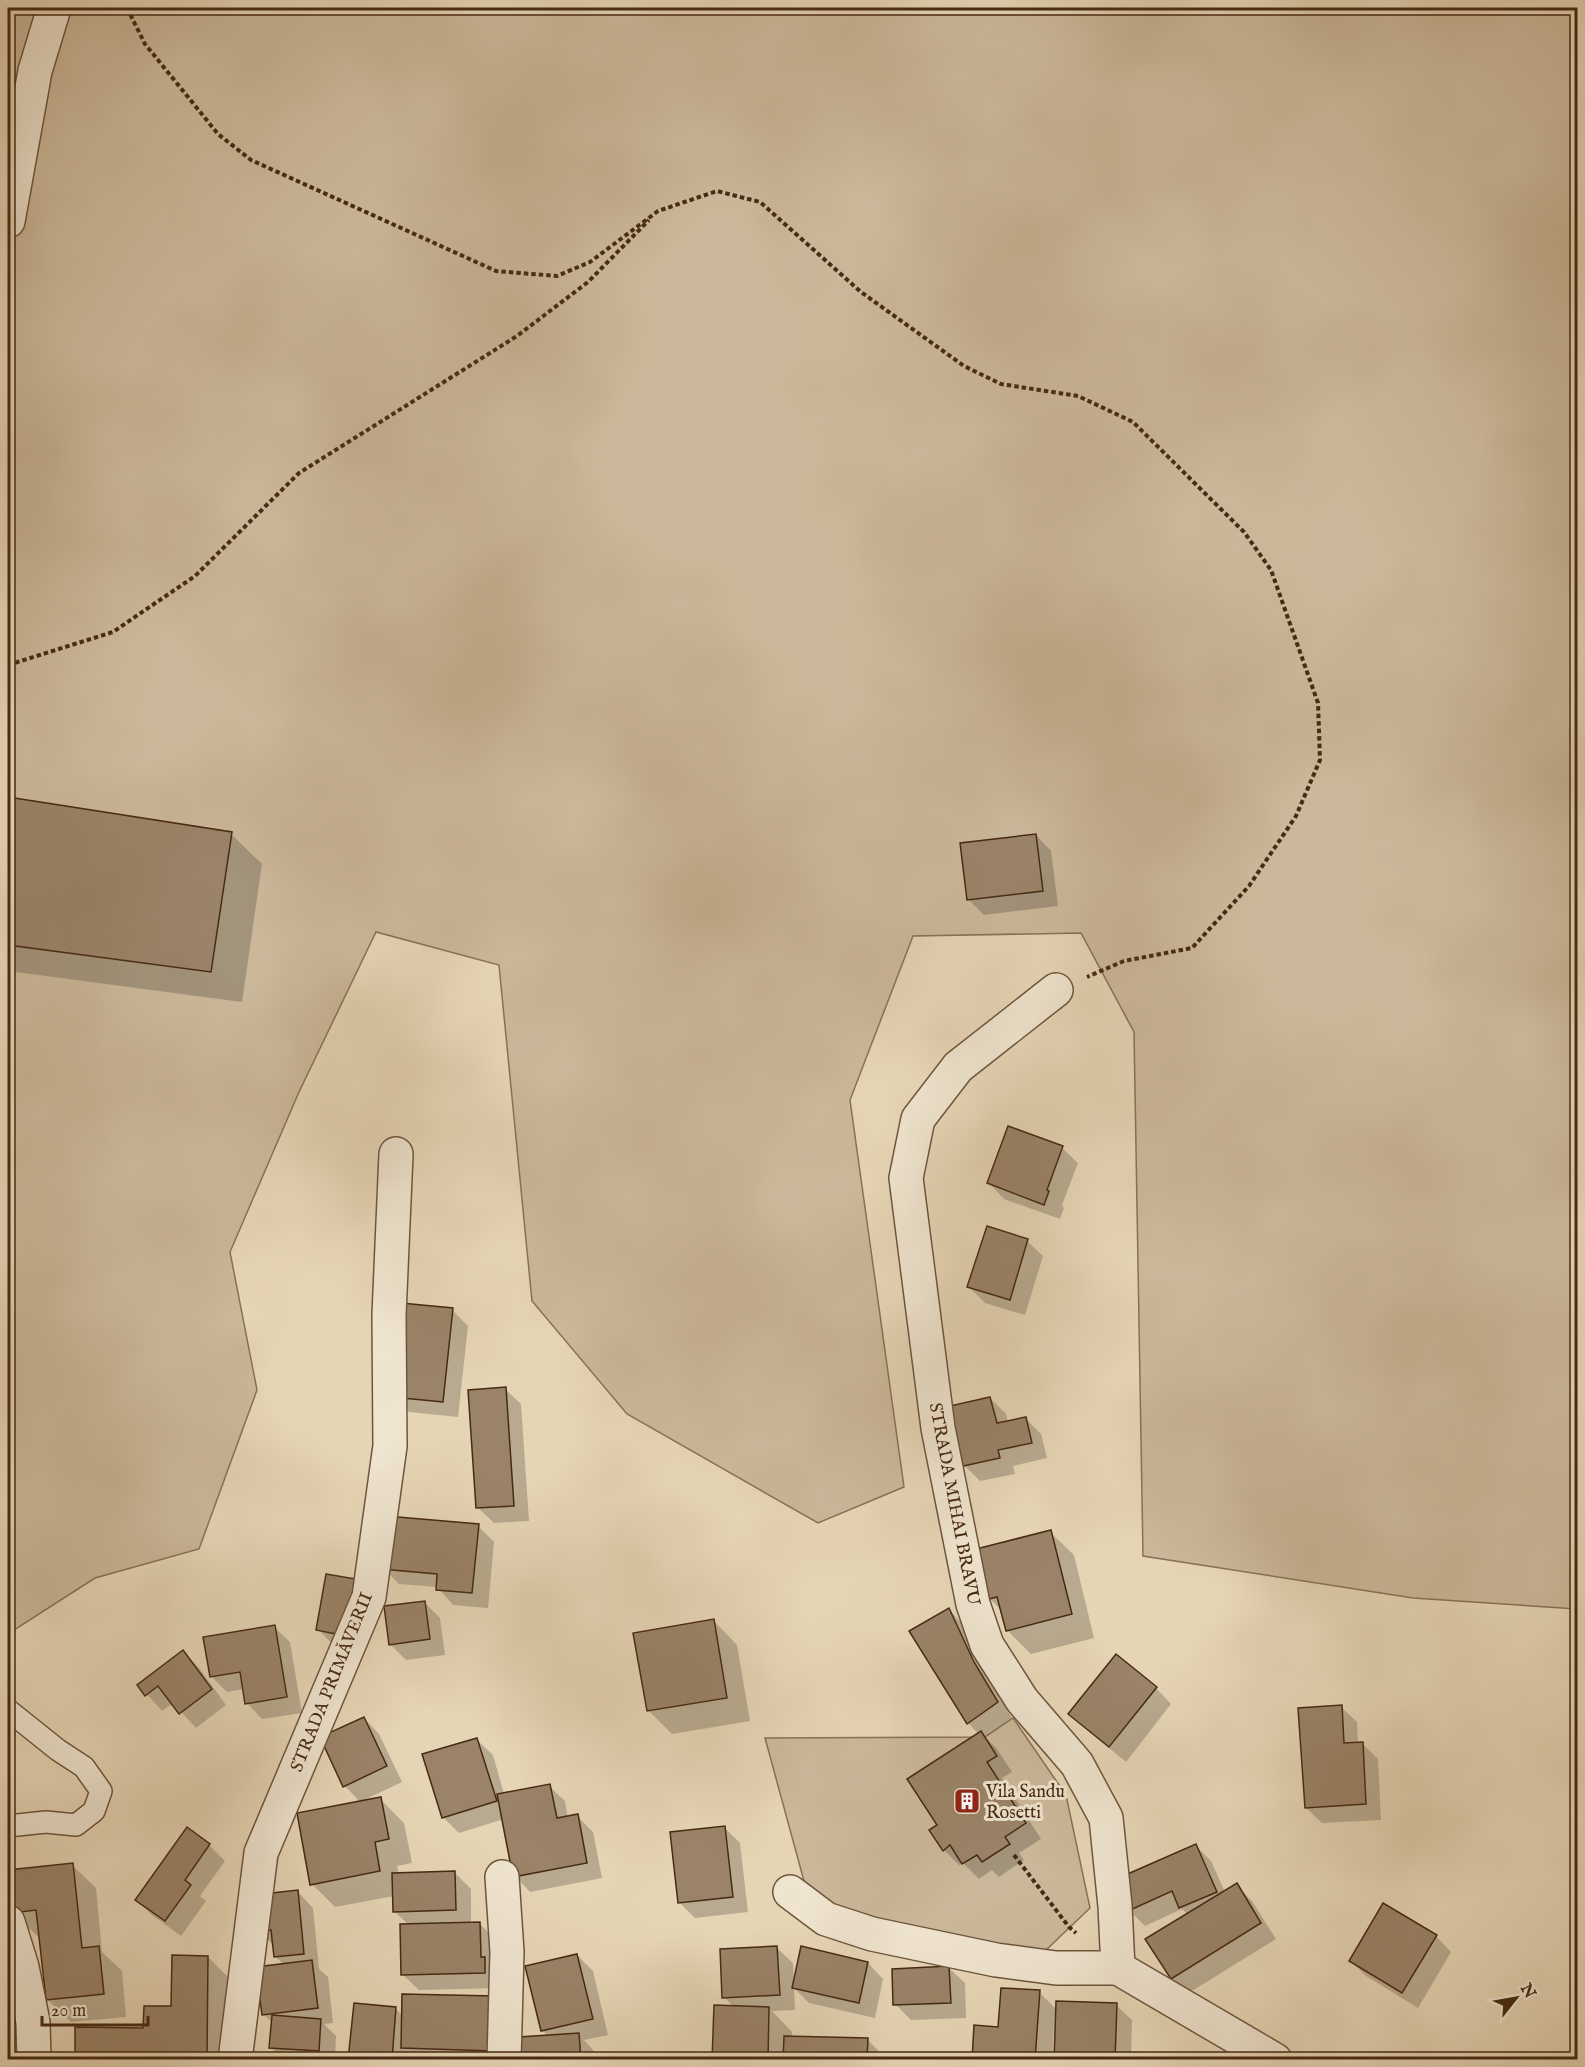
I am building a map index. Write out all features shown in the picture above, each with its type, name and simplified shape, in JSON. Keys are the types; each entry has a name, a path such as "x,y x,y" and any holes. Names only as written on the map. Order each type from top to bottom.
{"street":[{"path":"8,221 35,71 54,8"},
{"name":"STRADA MIHAI BRAVU","path":"1056,990 958,1067 918,1119 906,1178 938,1428 973,1604 987,1645 1022,1700 1077,1764 1106,1818 1115,1906 1118,1968"},
{"name":"STRADA PRIMĂVERII","path":"235,2060 261,1853 369,1597 390,1446 389,1315 396,1154"},
{"path":"502,1877 507,1952 504,2060"},
{"path":"790,1892 826,1919 872,1934 996,1960 1056,1968 1118,1968 1275,2060"},
{"path":"8,1922 22,1967 31,2011 34,2060"}],"lane":[{"path":"8,1710 58,1750 84,1767 101,1791 94,1811 76,1824 46,1822 8,1826"}],"path":[{"path":"127,8 152,53 219,134 251,160 496,271 557,276 590,262 658,211 717,191 760,202 861,292 964,366 1001,384 1078,396 1133,422 1244,532 1271,570 1318,703 1320,760 1296,816 1249,886 1192,948 1124,961 1056,990"},
{"path":"8,665 113,632 195,576 299,473 517,336 588,282 658,211"},
{"path":"1014,1856 1069,1927 1077,1934"}],"shaded area":[{"path":"8,8 1577,8 1577,1609 1413,1598 1143,1556 1134,1032 1081,933 913,936 850,1100 904,1487 818,1523 627,1414 532,1301 499,965 376,932 299,1092 230,1252 257,1390 199,1549 95,1578 8,1634"},
{"path":"1013,1718 1066,1795 1090,1908 1045,1951 990,1947 844,1912 804,1881 765,1738 985,1737"}],"building":[{"path":"8,797 232,832 211,972 8,945"},
{"path":"1036,834 1043,891 967,900 960,843"},
{"path":"1008,1126 1063,1146 1044,1205 987,1183"},
{"path":"987,1226 1028,1239 1010,1300 967,1287"},
{"path":"401,1303 453,1308 443,1402 392,1397"},
{"path":"506,1387 514,1506 476,1508 468,1390"},
{"path":"990,1397 997,1423 1026,1417 1032,1443 998,1450 1000,1458 963,1466 950,1406"},
{"path":"386,1516 479,1524 472,1593 436,1590 437,1574 381,1569"},
{"path":"1051,1530 1072,1614 1006,1631 997,1597 989,1599 976,1549"},
{"path":"326,1574 356,1579 346,1636 316,1630"},
{"path":"425,1601 430,1639 389,1645 384,1606"},
{"path":"949,1608 974,1662 998,1702 967,1724 909,1631"},
{"path":"714,1619 727,1698 647,1711 633,1633"},
{"path":"275,1625 287,1697 245,1704 240,1672 210,1677 203,1637"},
{"path":"183,1650 212,1689 179,1714 158,1686 145,1696 137,1685"},
{"path":"1116,1654 1157,1687 1109,1747 1068,1714"},
{"path":"1342,1705 1344,1743 1363,1742 1366,1804 1305,1808 1298,1708"},
{"path":"364,1717 387,1766 343,1787 320,1737"},
{"name":"Vila Sandu Rosetti","path":"981,1731 997,1756 987,1762 1026,1823 1005,1837 1010,1844 982,1862 977,1855 962,1864 950,1845 943,1851 929,1830 937,1825 907,1779"},
{"path":"477,1738 497,1801 442,1818 422,1754"},
{"path":"550,1784 557,1818 578,1814 587,1863 513,1877 497,1794"},
{"path":"381,1797 389,1839 375,1842 380,1871 310,1885 297,1813"},
{"path":"725,1826 733,1897 678,1903 670,1832"},
{"path":"187,1827 210,1844 185,1880 191,1885 165,1921 135,1900"},
{"path":"1196,1844 1217,1892 1179,1908 1172,1891 1128,1911 1114,1880"},
{"path":"73,1863 82,1948 99,1946 104,1994 46,2000 36,1910 12,1913 8,1870"},
{"path":"455,1871 456,1910 393,1912 392,1873"},
{"path":"1237,1883 1261,1923 1171,1979 1145,1939"},
{"path":"298,1890 304,1954 274,1957 271,1930 257,1931 263,1894"},
{"path":"1383,1903 1437,1935 1402,1993 1349,1961"},
{"path":"480,1922 481,1957 485,1957 485,1973 401,1975 400,1924"},
{"path":"777,1946 780,1995 722,1998 720,1949"},
{"path":"801,1946 868,1962 859,2003 792,1988"},
{"path":"577,1954 593,2019 541,2031 525,1966"},
{"path":"172,1955 208,1956 207,2060 75,2060 75,2027 143,2028 144,2006 171,2006"},
{"path":"312,1960 318,2008 262,2015 256,1967"},
{"path":"949,1966 951,2003 893,2005 892,1969"},
{"path":"1001,1988 1040,1990 1035,2060 972,2059 974,2025 998,2027"},
{"path":"402,1994 495,1996 493,2051 401,2048"},
{"path":"1056,2001 1117,2003 1115,2060 1054,2060"},
{"path":"354,2003 396,2007 392,2060 348,2060"},
{"path":"714,2005 769,2007 768,2060 712,2060"},
{"path":"272,2015 321,2019 319,2051 269,2048"},
{"path":"579,2033 581,2060 520,2060 519,2037"},
{"path":"784,2036 868,2038 867,2060 783,2060"}],"place":[{"name":"Vila Sandu Rosetti","path":"967,1801"}]}
